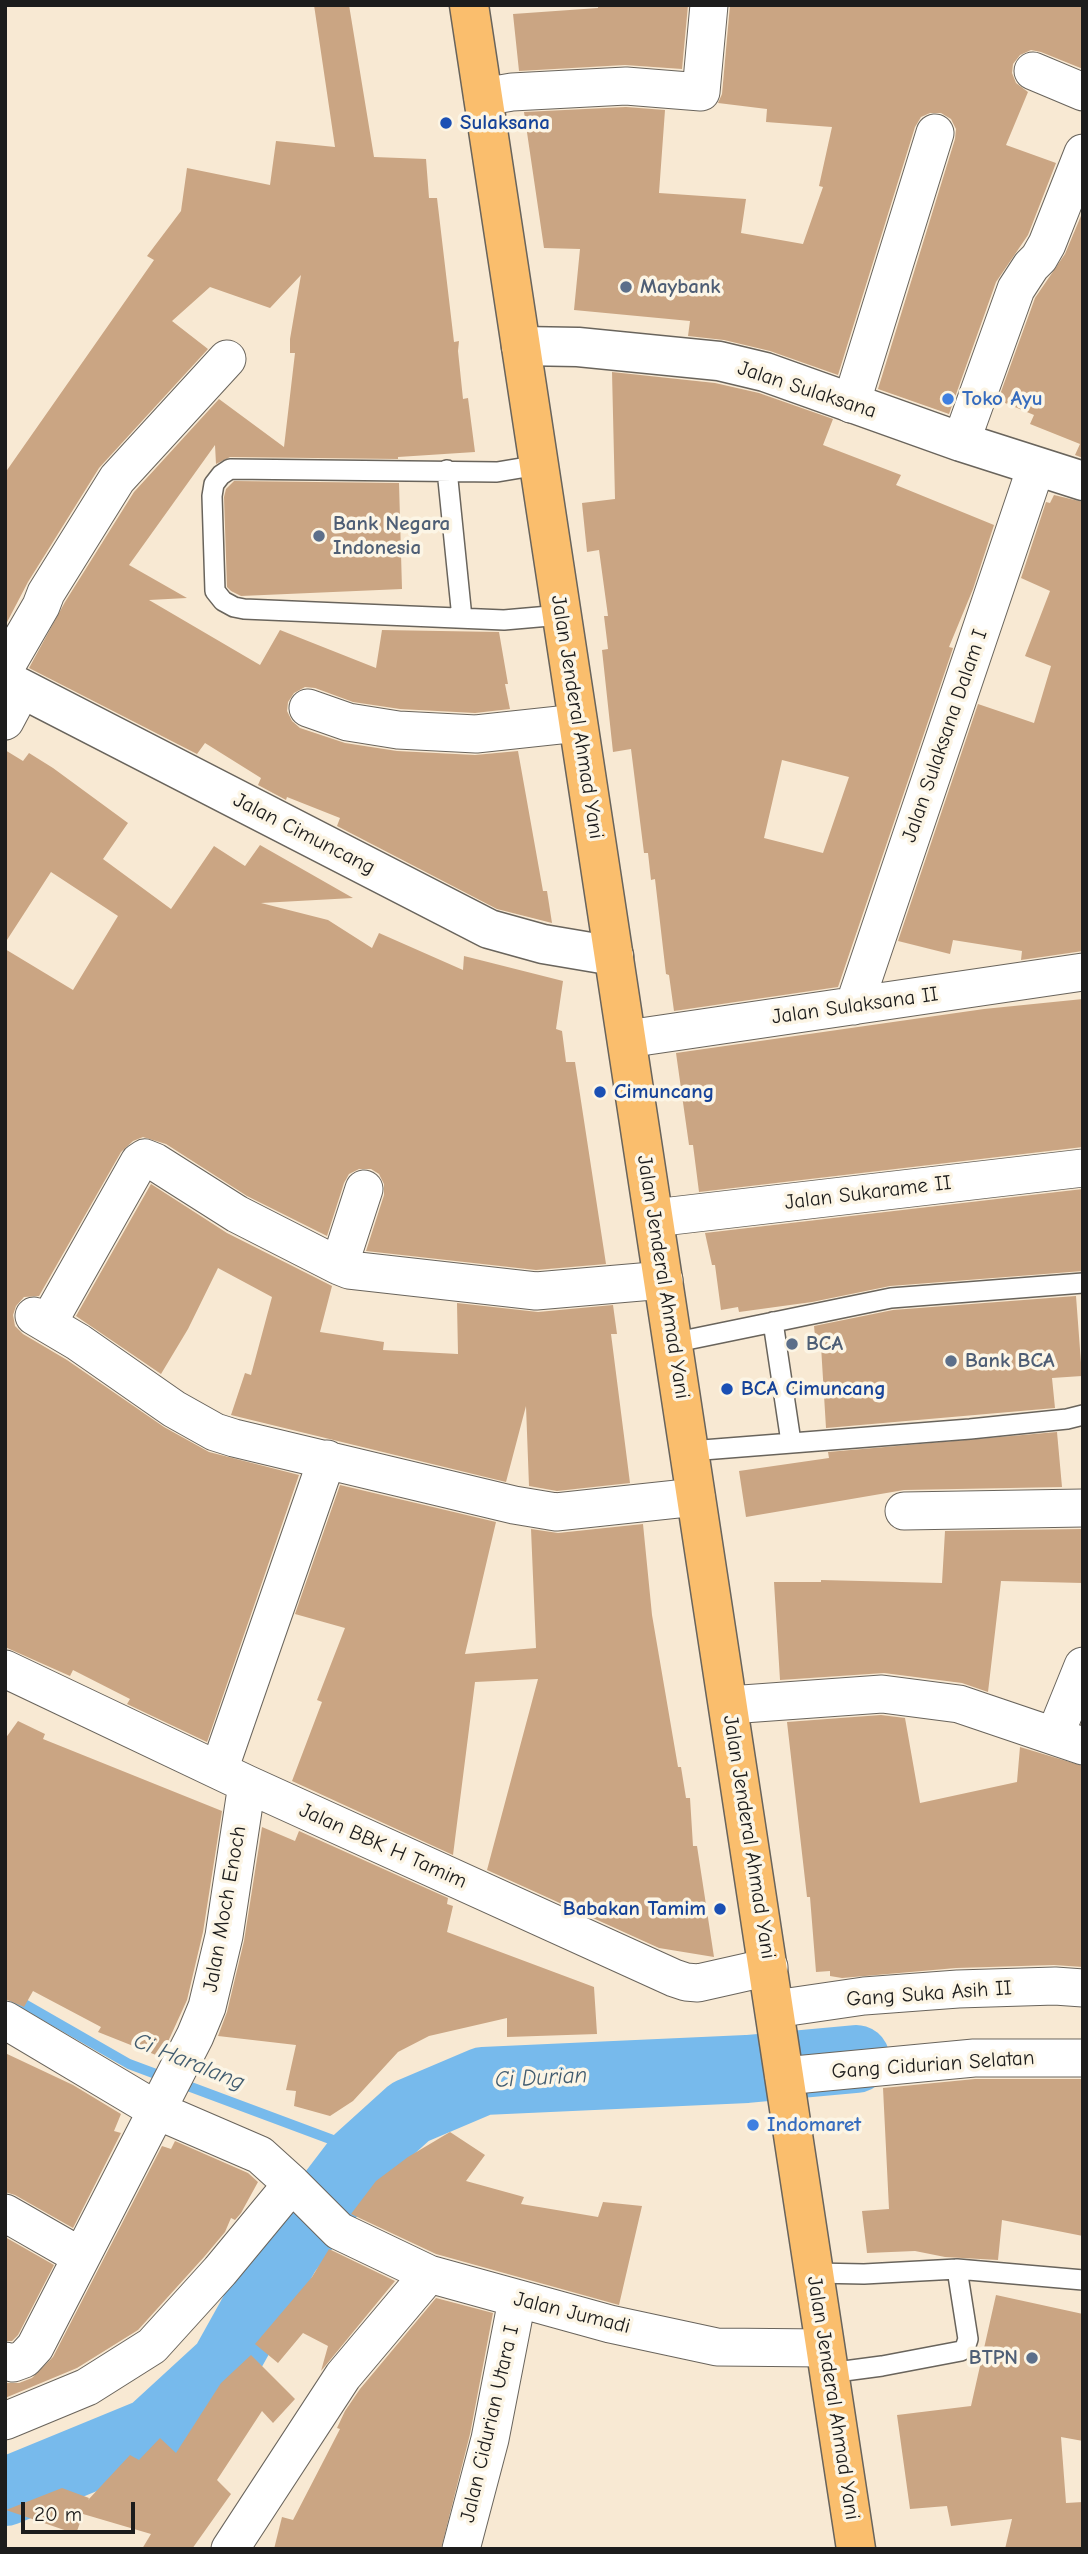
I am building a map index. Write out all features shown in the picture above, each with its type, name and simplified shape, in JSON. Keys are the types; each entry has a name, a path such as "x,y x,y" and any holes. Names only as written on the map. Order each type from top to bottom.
{"main road":[{"name":"Jalan Jenderal Ahmad Yani","path":"469,5 856,2549"}],"street":[{"path":"483,97 512,92 626,86 701,92 709,5"},
{"path":"1034,71 1083,92"},
{"path":"851,404 935,133"},
{"path":"961,442 1016,289 1047,244 1083,153"},
{"name":"Jalan Sulaksana","path":"521,346 579,347 719,361 765,372 961,442 1083,481"},
{"path":"10,690 46,593 117,479 227,359"},
{"name":"Jalan Sulaksana Dalam I","path":"854,1006 1036,467"},
{"name":"Jalan Cimuncang","path":"10,690 489,929 543,944 614,956"},
{"path":"308,708 348,722 398,730 476,734 578,723"},
{"name":"Jalan Sulaksana II","path":"627,1039 1083,972"},
{"path":"664,1280 536,1291 349,1270 237,1214 145,1158 139,1162 41,1319 161,1400 215,1432 522,1507 556,1512 696,1497"},
{"name":"Jalan Sukarame II","path":"654,1218 1083,1168"},
{"path":"339,1266 364,1189"},
{"name":"Jalan Moch Enoch","path":"5,2361 13,2363 24,2359 35,2347 167,2092 207,2007 224,1936 233,1777 327,1459"},
{"path":"904,1511 1083,1508"},
{"path":"729,1705 882,1694 959,1704 1069,1741 1083,1666"},
{"name":"Jalan BBK H Tamim","path":"5,1669 233,1777 674,1978 698,1983 769,1967"},
{"name":"Gang Suka Asih II","path":"780,2048 864,1996 958,1989 1055,1986 1083,1988"},
{"name":"Jalan Jumadi","path":"5,2020 167,2092 260,2155 339,2231 429,2274 610,2324 716,2347 827,2360"},
{"name":"Gang Cidurian Selatan","path":"780,2048 974,2058 1083,2058"},
{"path":"5,2421 87,2386 152,2346 220,2271 292,2183"},
{"path":"5,2213 80,2256"},
{"path":"230,2549 343,2376 429,2274"},
{"name":"Jalan Cidurian Utara I","path":"461,2549 490,2438 517,2300"}],"lane":[{"path":"539,465 497,472 230,469 214,484 212,496 215,591 223,601 244,609 504,620 561,615"},
{"path":"447,470 463,618"},
{"path":"672,1343 891,1298 1083,1283"},
{"path":"773,1322 791,1442"},
{"path":"690,1451 970,1429 1083,1415"},
{"path":"814,2273 864,2274 957,2269 1083,2280"},
{"path":"827,2360 882,2366 961,2351 968,2339 957,2269"}],"building":[{"path":"314,5 349,5 374,157 426,159 429,198 437,198 454,342 459,341 463,399 468,398 475,452 398,459 230,457 216,464 215,445 129,565 187,598 149,600 260,665 280,630 376,668 382,630 499,632 510,709 475,713 400,709 353,702 305,687 294,693 288,702 287,711 292,721 300,728 345,743 397,751 475,755 518,751 543,891 547,891 552,923 497,909 337,826 340,818 287,797 286,800 258,785 261,778 205,743 197,754 29,668 65,602 134,492 219,399 284,447 295,353 290,353 290,339 301,275 270,308 210,287 172,321 208,349 99,468 28,582 5,626 5,473 154,260 147,256 181,211 187,168 270,185 276,141 335,147"},
{"path":"598,5 688,5 682,69 625,65 519,71 513,14 598,8"},
{"path":"730,5 1083,5 1083,69 1031,50 1020,55 1013,64 1012,73 1016,83 1028,92 1006,145 1056,163 1028,235 996,282 949,414 878,389 955,139 956,129 951,119 941,113 930,113 921,117 915,127 838,375 770,351 724,340 688,336 690,321 574,310 580,249 544,248 524,112 626,107 665,110 659,193 746,199 741,233 803,244 823,187 819,186 832,127 766,122 767,109 718,103 722,94"},
{"path":"1083,211 1083,458 1075,455 1080,444 1030,424 1034,415 998,400 1035,298 1065,254"},
{"path":"612,372 715,383 759,393 833,419 823,445 901,475 896,485 994,525 973,589 949,647 953,648 838,987 674,1011 669,975 666,974 655,879 651,880 648,853 644,853 631,749 613,752 602,650 608,649 604,616 608,616 599,550 587,552 582,503 615,499","holes":["782,760 849,777 823,853 764,838"]},
{"name":"Bank Negara Indonesia","path":"234,481 399,483 402,589 241,596 231,591 227,587 224,497 226,489"},
{"path":"1054,495 1083,502 1083,951 1021,960 1022,951 953,940 950,954 898,941 978,704 1034,723 1051,666 1025,656 1050,591 1021,578 1046,502 1050,503"},
{"path":"5,750 23,761 29,753 128,823 103,859 171,909 214,846 245,866 260,845 353,898 261,903 328,920 372,948 379,933 463,970 464,956 563,981 556,1029 562,1031 566,1062 575,1062 606,1264 536,1270 366,1251 384,1195 384,1184 379,1174 371,1169 359,1169 349,1174 327,1236 247,1196 166,1144 143,1137 133,1141 121,1152 39,1296 24,1297 16,1306 13,1315 15,1326 23,1334 67,1360 164,1427 209,1452 299,1475 207,1742 127,1704 130,1699 73,1670 70,1676 5,1647 5,949 73,990 118,916 51,872 5,943"},
{"path":"1083,999 1083,1147 699,1192 693,1145 689,1145 676,1053 984,1009"},
{"path":"151,1184 227,1233 332,1286 320,1332 384,1342 383,1350 458,1354 457,1303 538,1312 613,1305 617,1334 611,1334 630,1483 557,1491 529,1486 526,1406 506,1482 231,1415 245,1373 251,1375 272,1297 218,1268 188,1329 161,1374 76,1316"},
{"path":"1083,1189 1083,1271 890,1286 812,1302 739,1312 738,1307 721,1310 715,1265 712,1265 705,1233"},
{"name":"Bank BCA","path":"1076,1296 1082,1376 1052,1378 1055,1408 826,1428 821,1346 816,1346 814,1326 893,1310"},
{"path":"1057,1432 1062,1487 904,1490 746,1517 739,1471 829,1458 828,1452"},
{"path":"340,1485 496,1522 465,1654 536,1648 531,1529 558,1533 643,1524 652,1615 678,1767 681,1767 686,1798 690,1798 693,1846 697,1846 714,1957 659,1948 487,1870 538,1679 475,1682 453,1855 292,1781 322,1702 317,1700 345,1628 295,1614"},
{"path":"1083,1529 1083,1583 1001,1581 988,1692 962,1683 884,1673 780,1680 774,1582 821,1580 942,1583 945,1531"},
{"path":"881,1715 905,1718 920,1803 1017,1782 1020,1747 1083,1766 1083,1967 1054,1965 956,1968 842,1978 830,1976 830,1971 816,1972 810,1897 807,1897 787,1722"},
{"path":"18,1721 45,1734 43,1739 222,1811 203,1932 187,2000 161,2057 98,2032 101,2027 33,1991 24,2007 5,1999 5,1739"},
{"path":"262,1827 295,1841 299,1831 448,1898 447,1904 453,1906 447,1932 594,1987 597,2034 507,2037 507,2018 429,2036 398,2052 353,2101 330,2116 294,2106 296,2091 286,2090 296,2045 218,2036 227,2012 244,1941"},
{"path":"5,2053 73,2085 121,2114 114,2131 121,2133 73,2228 5,2192"},
{"path":"975,2079 1083,2079 1083,2236 1002,2220 998,2260 945,2257 915,2251 867,2253 862,2211 889,2209 883,2088"},
{"path":"450,2132 485,2155 466,2181 524,2197 521,2204 598,2217 603,2202 642,2206 619,2305 436,2254 351,2214 376,2181 408,2157"},
{"path":"175,2141 248,2173 258,2182 241,2213 235,2220 231,2218 225,2232 138,2330 77,2368 5,2398 5,2383 19,2383 32,2378 53,2357 162,2146 171,2149"},
{"path":"5,2237 54,2265 18,2335 12,2341 5,2341"},
{"path":"329,2249 395,2281 321,2371 328,2346 303,2333 278,2363 255,2344 312,2277"},
{"path":"996,2295 1083,2314 1083,2441 1061,2437 1066,2503 1083,2502 1083,2549 1005,2549 1012,2519 951,2526 947,2506 910,2509 897,2415 971,2406"},
{"path":"436,2298 493,2313 470,2434 441,2549 274,2549 282,2517 293,2520 340,2429 337,2428 345,2411 360,2389"},
{"path":"251,2355 295,2399 273,2423 262,2411 217,2480 231,2494 192,2549 142,2549 151,2534 83,2514 76,2534 6,2510 62,2488 89,2498 88,2500 130,2455 139,2460 160,2438 176,2453 221,2383"}],"waterway":[{"name":"Ci Haralang","path":"14,1998 129,2064 365,2152"},
{"name":"Ci Haralang","path":"5,2492 151,2432 224,2365 287,2252 358,2159 410,2112 483,2081 747,2069 856,2059"}],"place":[{"name":"Sulaksana","path":"446,123"},
{"name":"Maybank","path":"626,287"},
{"name":"Toko Ayu","path":"948,399"},
{"name":"Bank Negara Indonesia","path":"319,536"},
{"name":"Cimuncang","path":"600,1092"},
{"name":"BCA","path":"792,1344"},
{"name":"Bank BCA","path":"951,1361"},
{"name":"BCA Cimuncang","path":"727,1389"},
{"name":"Babakan Tamim","path":"720,1909"},
{"name":"Indomaret","path":"753,2125"},
{"name":"BTPN","path":"1032,2358"}],"water label":[{"name":"Ci Durian","path":"541,2078"}]}
